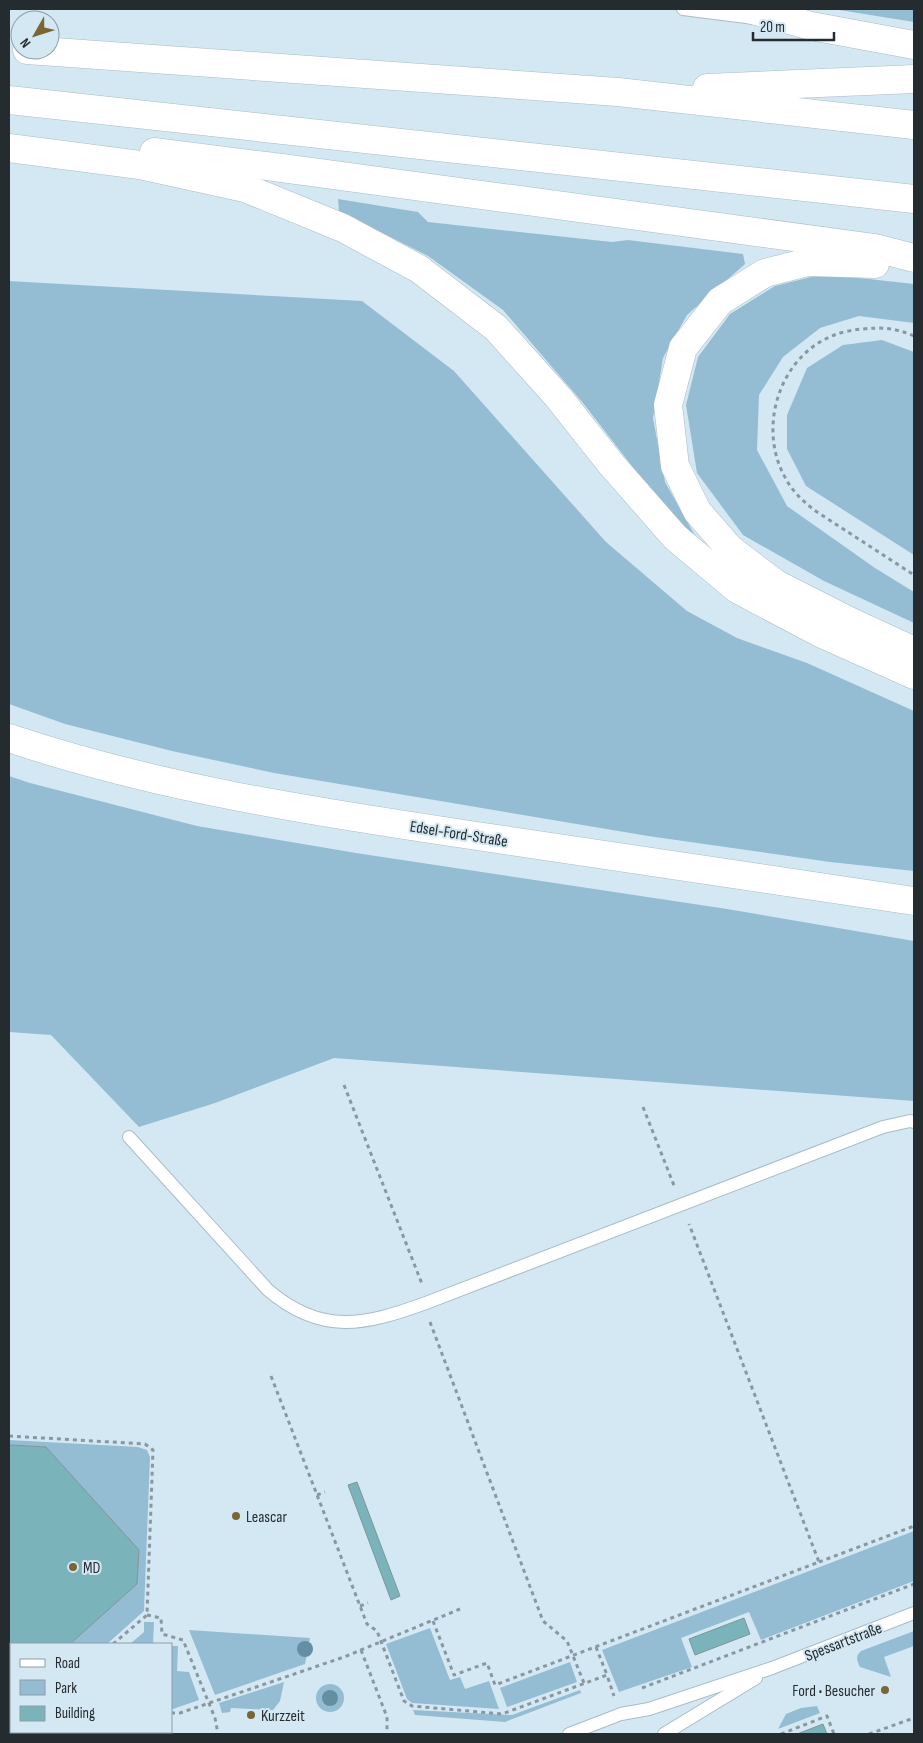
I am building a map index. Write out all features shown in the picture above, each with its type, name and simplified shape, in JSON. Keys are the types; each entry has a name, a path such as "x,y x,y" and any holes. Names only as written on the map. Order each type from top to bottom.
{"main road":[{"path":"749,9 811,26 914,45"},
{"path":"60,52 618,92 914,124"},
{"path":"618,92 914,79"},
{"path":"9,100 914,200"},
{"path":"9,134 292,169 875,248 914,258"},
{"path":"9,148 140,165 245,188 344,228 419,269 496,328 558,397 611,464 675,537 737,588 820,633 914,676"},
{"path":"914,266 808,262 765,273 720,301 683,348 668,405 675,466 697,510 730,550 776,584 851,622 914,650"},
{"name":"Edsel-Ford-Straße","path":"9,738 118,770 209,791 306,809 914,901"}],"lane":[{"path":"683,9 811,26"},
{"path":"129,1137 268,1290 284,1303 313,1317 356,1323 389,1317 883,1127 910,1121 914,1122"},
{"name":"Spessartstraße","path":"772,1668 914,1613"},
{"path":"569,1734 621,1714 649,1709 772,1668"},
{"path":"664,1734 726,1698 772,1668"},
{"path":"36,1733 64,1734"}],"path":[{"path":"914,336 900,329 876,328 853,330 832,336 811,349 792,366 782,385 774,412 773,435 777,459 786,479 799,498 814,510 914,575"},
{"path":"344,1085 412,1259 422,1287 428,1318 543,1621 567,1641 584,1684"},
{"path":"643,1107 819,1562"},
{"path":"271,1376 367,1624 377,1631 404,1701 412,1706 502,1714 607,1675"},
{"path":"9,1436 145,1444 153,1450 147,1615 115,1643"},
{"path":"317,1495 325,1492"},
{"path":"433,1621 454,1675 487,1663 495,1685 914,1526"},
{"path":"615,1698 914,1584"},
{"path":"360,1606 368,1603"},
{"path":"172,1712 180,1713 361,1650 380,1640 460,1609"},
{"path":"147,1615 161,1618 162,1634 183,1640 215,1718 218,1734"},
{"path":"596,1647 621,1714"},
{"path":"361,1650 387,1717 387,1734"},
{"path":"781,1734 827,1716 834,1734"},
{"path":"870,1734 914,1718"}],"green space":[{"path":"833,9 914,9 914,22"},
{"path":"338,199 418,212 428,222 612,242 628,240 743,254 745,264 687,315 663,358 653,418 665,482 697,539 663,506 583,403 503,310 428,256 339,211"},
{"path":"823,274 914,284 914,323 859,316 820,328 783,357 759,395 757,450 787,506 875,568 914,592 914,623 824,581 743,535 697,473 686,405 698,357 730,314 775,286"},
{"path":"9,281 362,301 454,371 606,542 687,611 737,638 807,663 914,711 914,871 830,862 648,836 274,773 172,751 65,724 9,704"},
{"path":"882,340 914,352 914,555 806,486 787,449 787,415 807,368 843,345"},
{"path":"9,776 197,826 356,853 727,909 914,941 914,1101 334,1058 215,1103 139,1127 51,1035 9,1032"},
{"path":"9,1440 138,1447 147,1450 150,1457 144,1611 108,1643 71,1643 137,1584 139,1550 46,1447 11,1445 9,1447"},
{"path":"914,1531 914,1581 761,1640 749,1612 681,1638 692,1667 619,1692 602,1650"},
{"path":"144,1622 154,1622 153,1643 131,1643 144,1632"},
{"path":"430,1628 450,1680 460,1677 465,1689 489,1681 499,1709 412,1703 407,1699 386,1644"},
{"path":"189,1630 310,1638 305,1664 215,1695"},
{"path":"914,1631 914,1646 884,1657 891,1677 860,1667 857,1659 861,1651"},
{"path":"172,1646 178,1646 177,1671 189,1672 199,1700 173,1709"},
{"path":"570,1662 577,1682 507,1707 500,1688"},
{"path":"284,1682 280,1701 273,1710 231,1708 230,1712 222,1713 219,1703"},
{"path":"330,1684 340,1688 344,1698 340,1708 330,1712 320,1708 316,1698 320,1688"},
{"path":"580,1690 581,1693 505,1722 415,1715 413,1710 512,1715"},
{"path":"817,1706 820,1713 778,1729 786,1714 801,1708"}],"building":[{"name":"MD","path":"11,1445 46,1447 139,1550 137,1584 71,1643 10,1643 10,1676 9,1676 9,1447"},
{"path":"357,1482 400,1596 391,1600 348,1485"},
{"path":"744,1618 750,1634 695,1655 689,1639"},
{"path":"823,1724 827,1734 797,1734"}],"place":[{"name":"Leascar","path":"236,1516"},
{"name":"MD","path":"73,1567"},
{"name":"Ford • Besucher","path":"885,1690"},
{"name":"Kurzzeit","path":"251,1715"}]}
